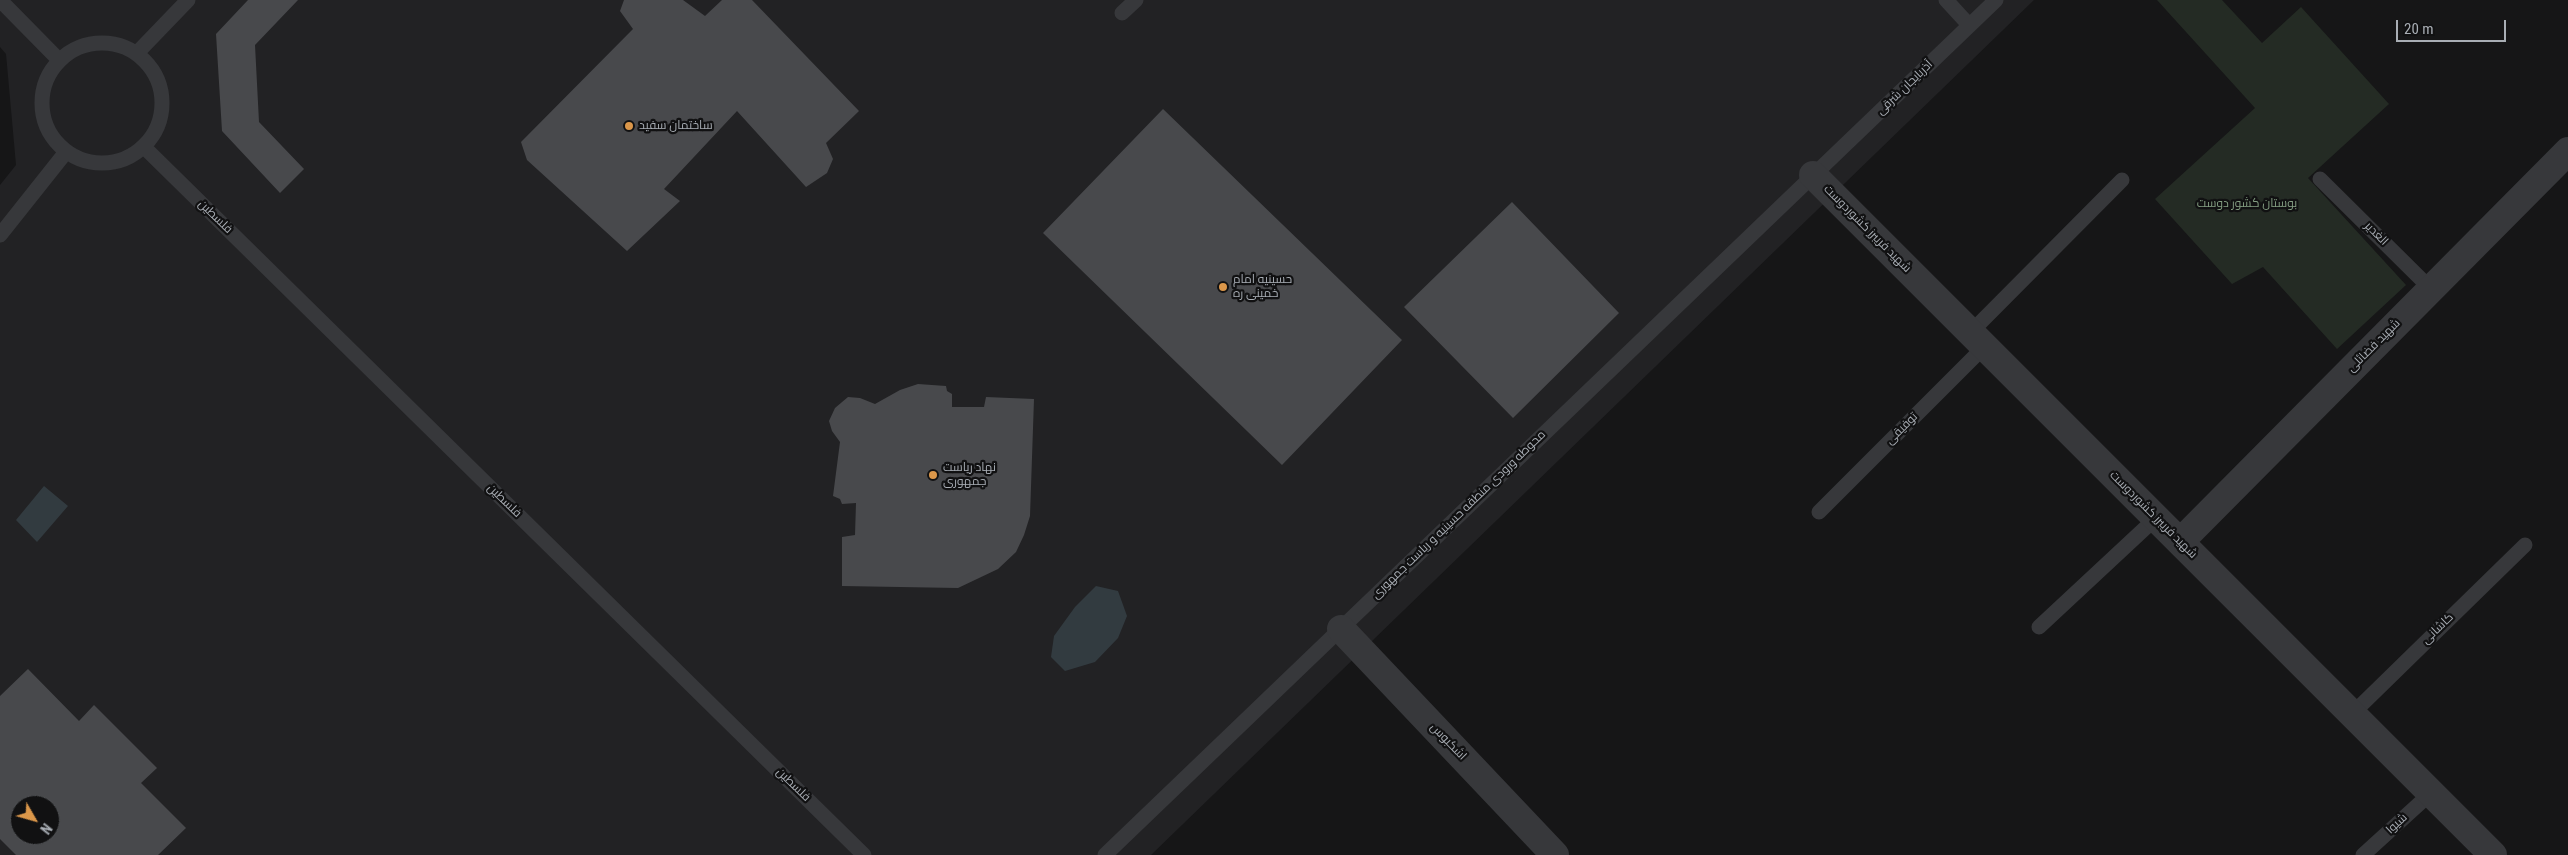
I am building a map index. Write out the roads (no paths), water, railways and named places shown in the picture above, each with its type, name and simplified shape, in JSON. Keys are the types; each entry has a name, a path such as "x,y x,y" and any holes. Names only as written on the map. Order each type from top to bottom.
{"street":[{"name":"شهید فضائلی","path":"2180,542 2568,151"},
{"name":"شهید فریبرز کشوردوست","path":"1813,175 2493,855"},
{"name":"اشکبوس","path":"1341,629 1555,855"}],"lane":[{"path":"0,0 59,60"},
{"path":"137,53 188,0"},
{"path":"1122,14 1136,0"},
{"path":"1946,0 1969,26"},
{"name":"آذربایجان شرقی","path":"1813,175 1996,0"},
{"path":"105,42 122,45 137,53 150,65 159,81 163,98 162,116 155,133 144,147 130,157 114,163 80,160 66,152 52,136 43,118 42,98 45,84 59,60 73,50 88,44 105,42"},
{"name":"فلسطین","path":"144,147 864,855"},
{"path":"0,235 66,152"},
{"name":"محوطه ورودی منطقه حسینیه و ریاست جمهوری","path":"1105,855 1813,175"},
{"name":"الغدیر","path":"2320,179 2431,289"},
{"name":"توفیقی","path":"1819,512 2122,180"},
{"path":"2039,626 2156,518"},
{"name":"کاشانی","path":"2352,714 2525,545"},
{"name":"شیوا","path":"2363,855 2431,793"}],"place":[{"name":"ساختمان سفید","path":"629,126"},
{"name":"حسینیه امام خمینی ره","path":"1223,287"},
{"name":"نهاد ریاست جمهوری","path":"933,475"}],"park label":[{"name":"بوستان کشور دوست","path":"2247,204"}]}
